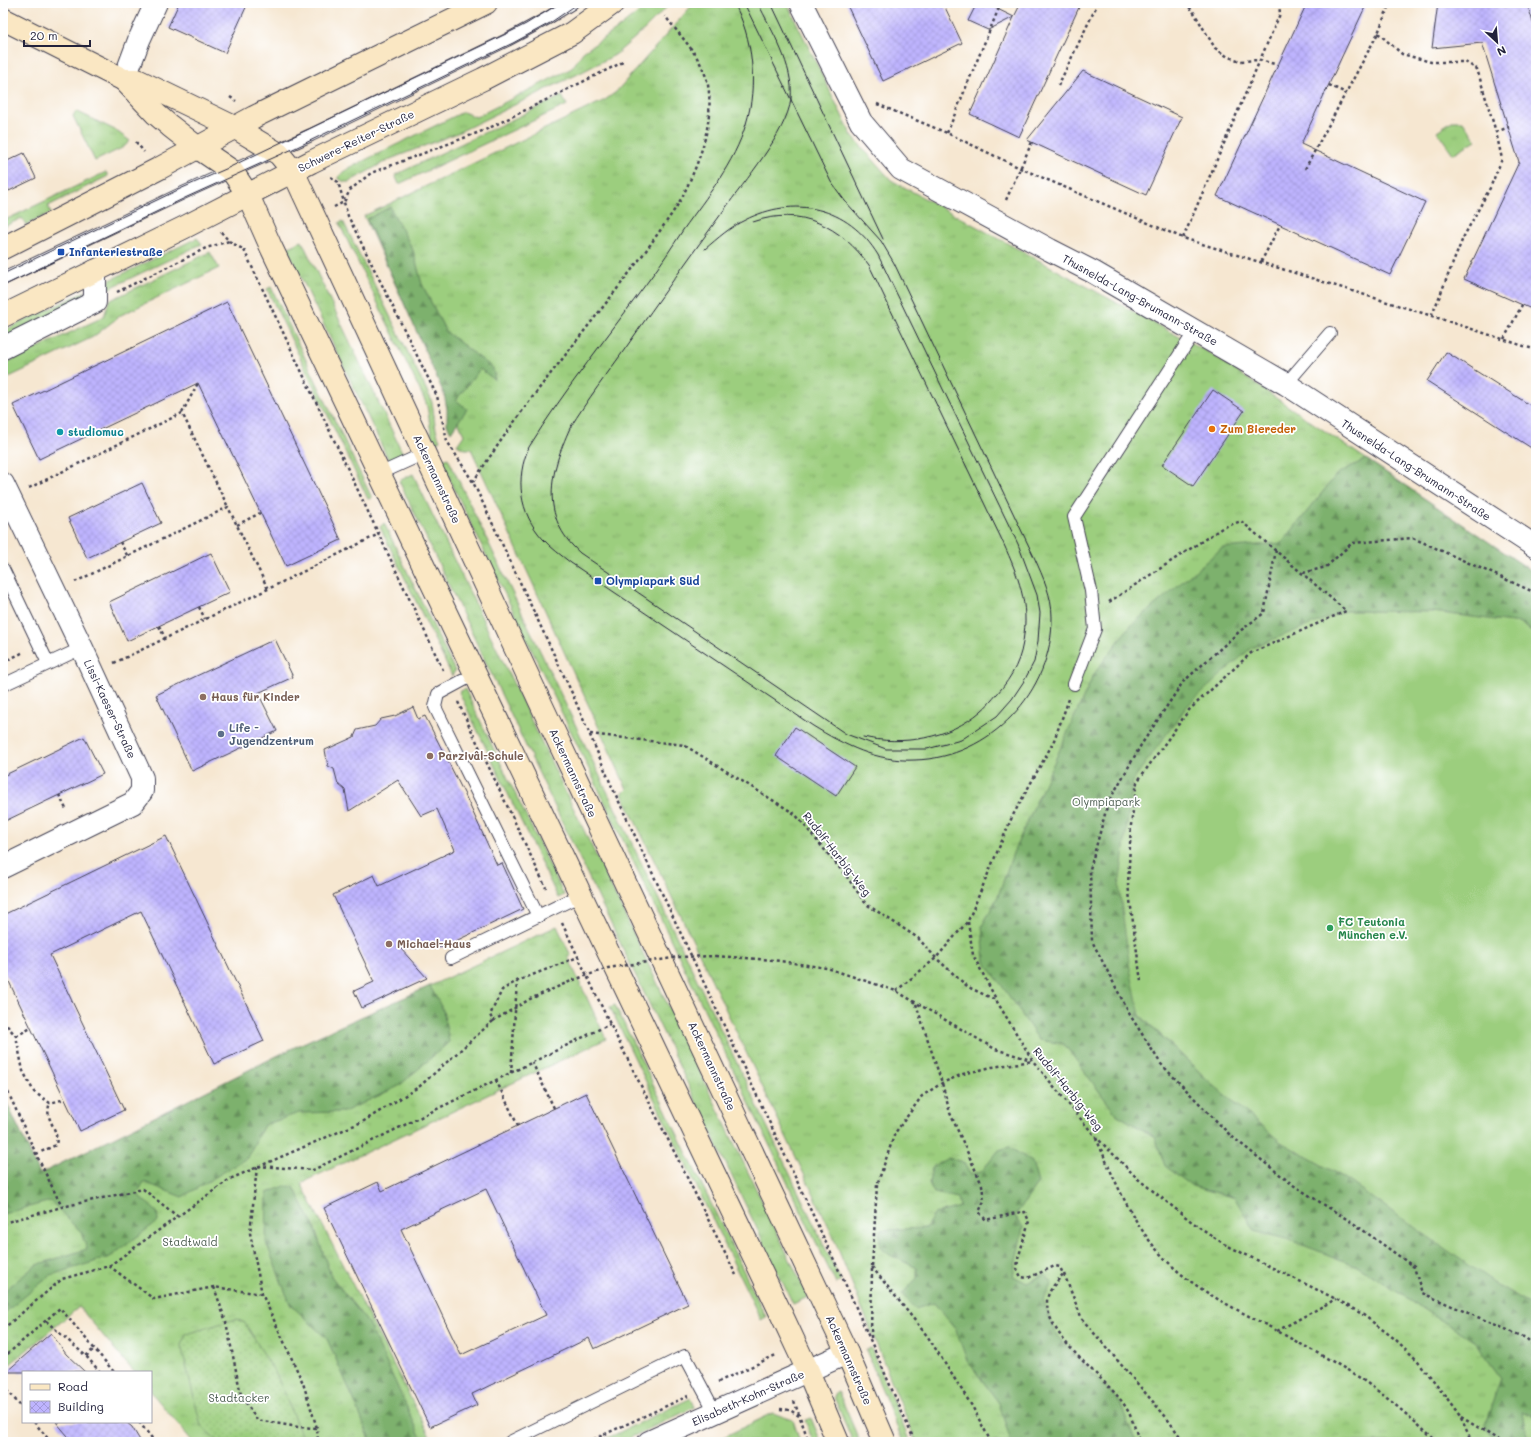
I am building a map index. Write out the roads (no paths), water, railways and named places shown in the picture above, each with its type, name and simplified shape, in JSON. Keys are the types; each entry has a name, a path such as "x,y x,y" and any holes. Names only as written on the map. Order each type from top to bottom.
{"main road":[{"path":"3,248 234,128 486,3"},
{"name":"Schwere-Reiter-Straße","path":"3,316 183,228 302,167 483,79 572,33 613,3"},
{"path":"3,19 124,80 156,114 198,148 232,171 248,195 271,247 379,474 808,1371 838,1442"},
{"path":"124,80 137,80 234,128"},
{"name":"Ackermannstraße","path":"234,128 302,167 425,453 556,736 847,1353 884,1442"}],"street":[{"path":"124,80 139,40 156,3"},
{"name":"Thusnelda-Lang-Brumann-Straße","path":"801,3 861,122 901,169 1093,272 1286,384 1536,547"},
{"path":"3,348 95,302 95,271"},
{"name":"Lissi-Kaeser-Straße","path":"3,484 82,648 142,778 142,791 133,803 3,867"},
{"name":"Elisabeth-Kohn-Straße","path":"649,1442 847,1353"}],"lane":[{"path":"3,279 274,151 318,132 507,40 572,3"},
{"path":"1074,684 1096,629 1091,591 1074,516 1195,331"},
{"path":"1286,384 1330,333"},
{"path":"379,474 425,453"},
{"path":"3,569 48,663"},
{"path":"3,684 82,648"},
{"path":"475,674 438,694 435,707 538,916"},
{"path":"451,958 580,895"},
{"path":"510,1442 685,1356 715,1412"}],"tram line":[{"path":"3,274 180,189 228,168 508,33 560,3"},
{"path":"3,286 187,197 295,148 513,43 550,23 579,3"},
{"path":"734,3 746,31 752,62 752,94 750,109 741,139 719,179 653,274 572,383 529,447 522,471 521,483 524,507 535,529 543,539 571,563 813,726 849,746 874,755 901,760 915,760 942,756 968,747 992,734 1012,716 1029,695 1042,671 1049,645 1052,617 1049,594 1035,559 894,263 881,241 845,201 831,182 744,3"},
{"path":"705,249 729,229 745,220 764,212 782,208 801,207 819,210 836,216 851,225 866,238 878,255 1018,544 1037,595 1040,613 1038,641 1034,662 1012,699 997,716 961,740 927,749 886,749 846,734 580,553 567,539 558,524 552,493 557,461 570,428 590,397 764,156 782,126 788,112 791,99 791,86 786,61 758,3"},
{"path":"771,3 883,239"},
{"path":"753,222 771,217 787,216 803,218 818,223 833,230 846,240 869,265 1001,538 1016,573 1023,596 1025,621 1023,643 1019,659 1003,687 983,709 968,721 955,728 925,738 893,741 863,737"}],"place":[{"name":"Infanteriestraße","path":"61,252"},
{"name":"Zum Biereder","path":"1212,429"},
{"name":"studiomuc","path":"60,432"},
{"name":"Olympiapark Süd","path":"598,581"},
{"name":"Haus für Kinder","path":"203,697"},
{"name":"Life - Jugendzentrum","path":"221,734"},
{"name":"Parzivâl-Schule","path":"430,756"},
{"name":"FC Teutonia München e.V.","path":"1330,928"},
{"name":"Michael-Haus","path":"389,944"}],"park label":[{"name":"Olympiapark","path":"1106,802"},
{"name":"Stadtwald","path":"190,1242"},
{"name":"Stadtacker","path":"239,1398"}]}
